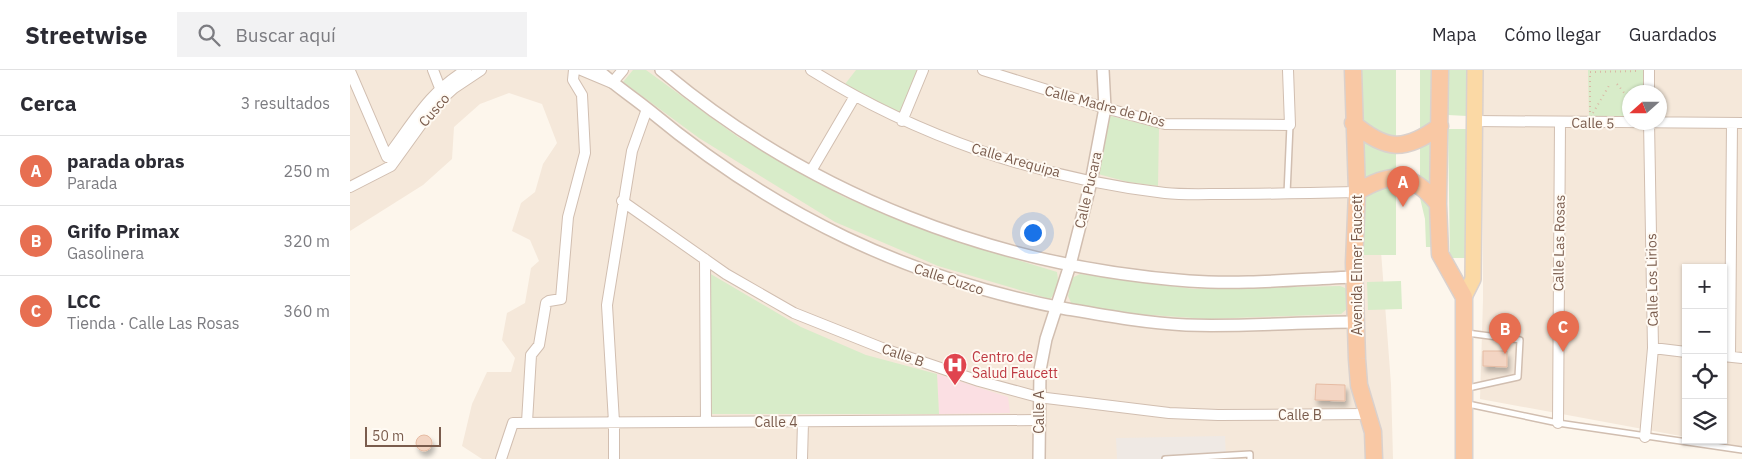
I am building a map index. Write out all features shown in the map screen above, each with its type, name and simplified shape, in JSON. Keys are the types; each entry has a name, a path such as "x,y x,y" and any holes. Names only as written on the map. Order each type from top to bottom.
{"highway":[{"name":"Avenida Elmer Faucett","path":"1353,70 1353,123 1357,192 1355,277 1359,385 1366,414 1373,432 1373,458"},
{"path":"1440,70 1438,204 1440,254 1464,297 1464,459"},
{"path":"1353,123 1372,139 1396,145 1420,141 1440,126"},
{"path":"1357,192 1381,179 1403,178 1424,186 1438,204"}],"main road":[{"path":"1464,297 1473,279 1475,70"}],"street":[{"path":"433,70 440,88"},
{"path":"350,72 387,157 416,115 440,88 466,70"},
{"name":"Cusco","path":"350,187 381,172 397,160 435,105 454,88 481,70"},
{"path":"527,422 531,355 539,345 546,303 549,300 561,299 568,217 585,153 582,95 573,80 574,70"},
{"path":"581,70 612,83 623,70"},
{"name":"Calle Cuzco","path":"598,70 612,83 726,170 771,199 831,232 880,254 937,276 996,293 1121,319 1186,324 1356,322"},
{"path":"661,70 742,130 811,171 858,196 936,228 1023,255 1129,275 1198,282 1241,283 1355,277"},
{"name":"Calle Arequipa","path":"811,70 902,121 974,149 1091,182 1166,193 1287,195 1357,192"},
{"path":"902,121 923,70"},
{"name":"Calle Madre de Dios","path":"983,70 1105,108 1165,124 1290,125"},
{"name":"Calle Pucara","path":"1055,306 1070,265 1091,182 1105,108 1103,70"},
{"path":"1288,70 1290,125"},
{"path":"1649,70 1649,85"},
{"path":"811,171 855,96"},
{"path":"614,459 614,422 607,305 622,202 632,151 647,109"},
{"name":"Calle 5","path":"1474,121 1622,123"},
{"name":"Calle Las Rosas","path":"1558,423 1560,122"},
{"name":"Calle 5","path":"1667,123 1737,123"},
{"path":"1737,123 1727,357 1742,358"},
{"name":"Calle Los Lirios","path":"1645,437 1653,348 1650,130"},
{"name":"Calle B","path":"622,202 728,275 794,313 887,350 980,381 1038,397 1169,414 1366,414"},
{"path":"705,259 706,422"},
{"name":"Calle A","path":"1039,459 1038,397 1046,339 1055,306"},
{"path":"1653,348 1682,352"},
{"name":"Calle 4","path":"501,459 514,422 1039,420"},
{"path":"802,459 803,422"}],"lane":[{"path":"1287,195 1290,125"},
{"path":"1464,333 1520,340 1518,377 1465,396"},
{"path":"1465,396 1558,423 1742,450"},
{"path":"1165,459 1250,454 1250,459"}],"path":[{"path":"1610,84 1590,117 1590,72 1642,71 1642,78"},
{"path":"1617,84 1622,90"}],"shaded area":[{"path":"350,70 1373,70 1376,185 1391,384 1393,459 482,459 462,446 472,404 487,372 511,372 515,358 502,340 507,313 525,303 531,268 539,261 530,240 512,231 521,203 535,192 543,164 557,143 542,104 509,93 480,104 454,127 452,159 423,185 350,231"},
{"path":"1483,70 1742,70 1742,448 1722,444 1727,444 1727,264 1682,264 1682,436 1480,399 1483,300"},
{"name":"Centro de Salud Faucett","path":"937,374 1008,397 1010,413 939,414"},
{"path":"1225,436 1226,459 1117,459 1116,438"}],"green space":[{"path":"633,70 646,70 738,137 844,197 949,239 1057,272 1058,283 1055,293 1050,299 938,266 835,222 699,138 623,82"},
{"path":"856,70 922,70 904,120 842,88"},
{"path":"1356,70 1396,70 1396,255 1357,255"},
{"path":"1420,70 1431,70 1431,247 1426,247 1425,219 1420,198"},
{"path":"1448,70 1467,70 1467,116 1448,115"},
{"path":"1588,70 1644,70 1644,85 1622,85 1622,118 1589,118"},
{"path":"1107,115 1159,128 1158,186 1128,182 1098,174"},
{"path":"1448,129 1466,129 1469,258 1450,258"},
{"path":"709,273 801,327 866,355 937,374 939,414 710,414"},
{"path":"1080,274 1194,289 1340,286 1345,288 1348,293 1348,308 1341,314 1208,319 1136,314 1072,305 1068,296 1072,278"},
{"path":"1401,281 1402,309 1368,310 1367,282"}],"building":[{"path":"1483,351 1507,351 1507,367 1483,366"},
{"path":"1316,384 1345,385 1345,401 1315,400"},
{"path":"421,435 427,435 432,440 430,449 421,451 416,446 416,440"}],"place":[{"name":"parada obras","path":"1403,207"},
{"name":"LCC","path":"1563,352"},
{"name":"Grifo Primax","path":"1505,354"},
{"name":"Centro de Salud Faucett","path":"955,386"}]}
